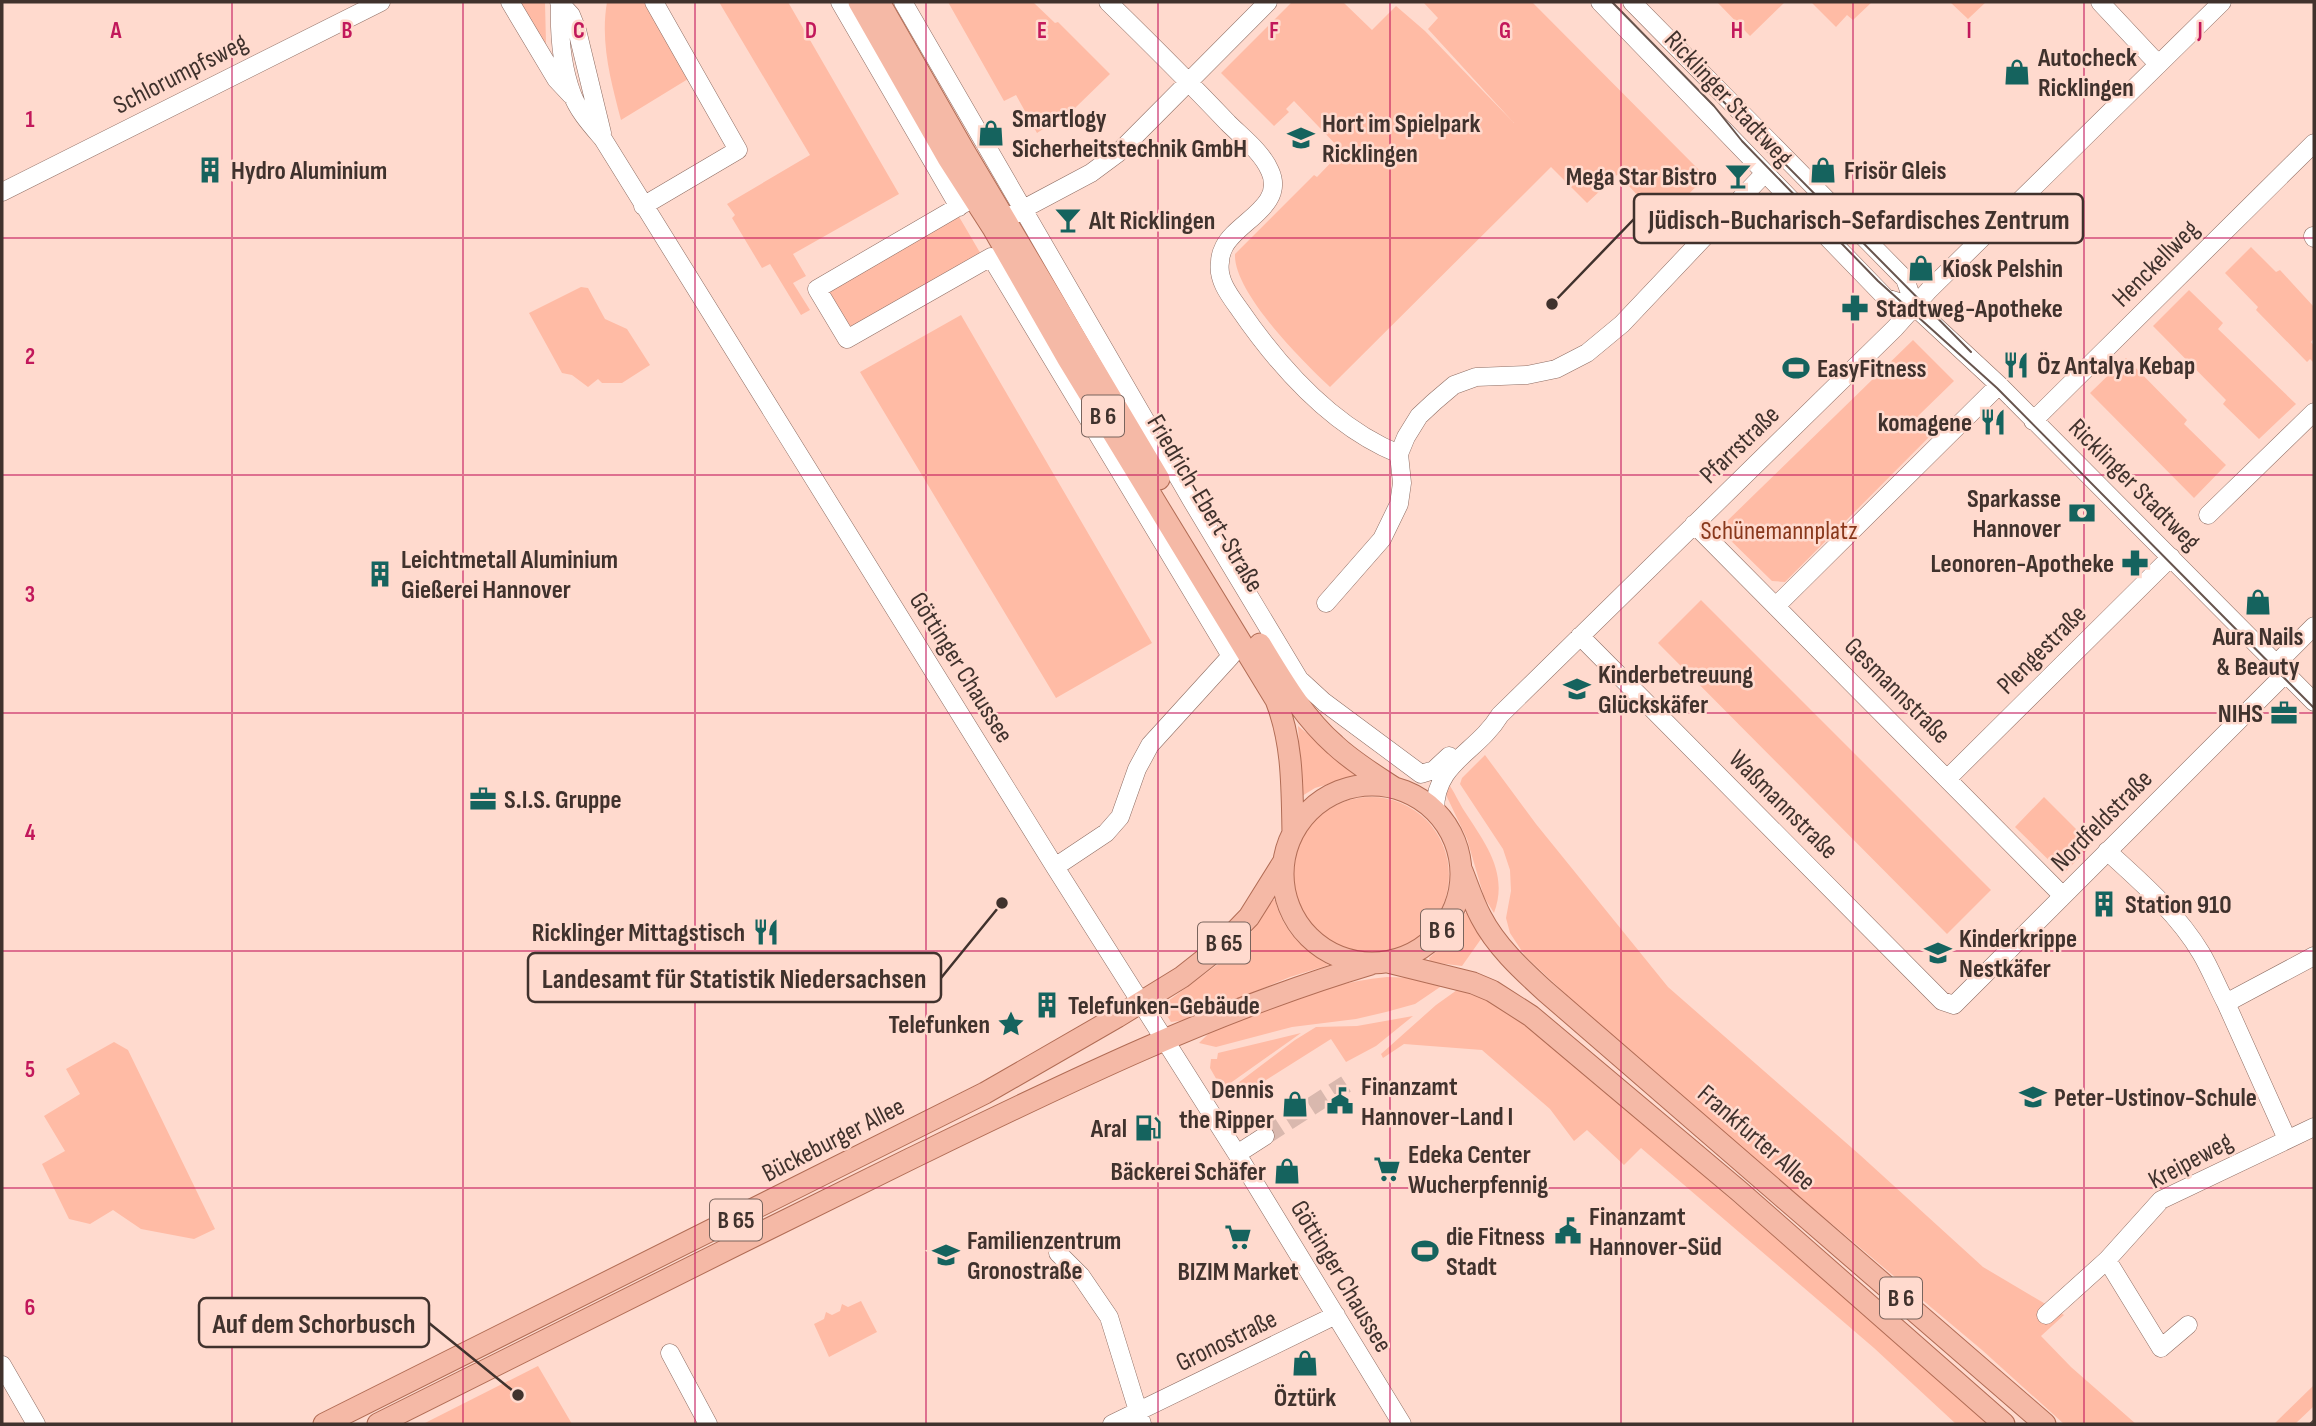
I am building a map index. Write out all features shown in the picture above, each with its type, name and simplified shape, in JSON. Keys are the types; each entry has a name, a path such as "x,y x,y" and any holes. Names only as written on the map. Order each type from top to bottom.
{"main road":[{"name":"Friedrich-Ebert-Straße","path":"864,10 948,158 967,202 1259,658 1315,725 1349,757 1392,787"},
{"name":"Friedrich-Ebert-Straße","path":"864,10 963,149 1014,214 1109,396 1259,658 1287,733 1293,833"},
{"name":"B 6","path":"1359,786 1392,787 1408,792 1435,810 1454,838 1462,871 1461,889 1447,923 1422,948 1406,957 1380,963 1338,957 1310,939 1299,925 1288,902 1283,878 1284,860 1293,833 1302,819 1327,797 1359,786"},
{"name":"Bückeburger Allee","path":"324,1424 985,1093 1141,1003 1182,977 1220,947 1249,917 1284,860"},
{"name":"Frankfurter Allee","path":"1462,871 1480,917 1517,964 1545,991 2045,1424"},
{"name":"Frankfurter Allee","path":"1380,963 1474,983 1531,1016 1739,1191 2004,1424"},
{"name":"Bückeburger Allee","path":"378,1424 816,1205 1102,1066 1268,998 1380,963"}],"street":[{"name":"Schlorumpfsweg","path":"2,192 381,2"},
{"name":"Göttinger Chaussee","path":"510,2 556,79 572,96 603,139 1055,867 1237,1154 1402,1424"},
{"name":"Göttinger Chaussee","path":"560,2 561,48 572,96"},
{"name":"Göttinger Chaussee","path":"560,2 571,15 577,30 603,139"},
{"path":"643,206 738,150 653,2"},
{"name":"Friedrich-Ebert-Straße","path":"840,2 864,10"},
{"name":"Friedrich-Ebert-Straße","path":"902,2 1014,214"},
{"path":"1108,2 1263,160 1273,180 1271,195 1261,209 1224,246 1219,264 1220,276 1229,295 1278,362 1300,385 1345,423 1386,449 1399,454"},
{"path":"1014,214 1090,173 1118,153 1268,2"},
{"name":"Ricklinger Stadtweg","path":"1600,2 1886,298 1915,307 1999,385 2314,702"},
{"name":"Ricklinger Stadtweg","path":"1633,2 1905,279 1915,307"},
{"path":"2100,2 2158,64"},
{"name":"Pfarrstraße","path":"1435,810 1435,796 1443,776 1492,729 1500,715 2222,2"},
{"name":"Henckellweg","path":"2033,421 2314,143"},
{"path":"1326,603 1382,539 1399,504 1402,483 1399,454 1419,416 1454,385 1476,377 1527,375 1556,369 1587,353 1622,324 1764,174"},
{"name":"Friedrich-Ebert-Straße","path":"967,202 817,289 847,339 991,257 1259,658"},
{"path":"1776,606 1999,385"},
{"path":"2208,515 2314,412"},
{"name":"Gesmannstraße","path":"1694,524 2063,896"},
{"name":"Plengestraße","path":"1948,778 2171,557"},
{"name":"Nordfeldstraße","path":"1954,1005 2107,851 2281,669 2314,626"},
{"name":"Waßmannstraße","path":"1580,636 1942,1001 1954,1005"},
{"path":"1055,867 1106,833 1120,817 1137,769 1150,745 1259,658"},
{"name":"Pfarrstraße","path":"1259,658 1299,679 1421,774 1434,770 1483,722 1500,715"},
{"path":"2107,851 2156,896 2201,953 2287,1139"},
{"path":"2226,1003 2314,956"},
{"name":"Kreipeweg","path":"2046,1315 2107,1260 2161,1200 2314,1127"},
{"path":"1237,1154 1265,1136"},
{"path":"1058,1253 1081,1276 1109,1317 1140,1418"},
{"path":"2107,1260 2161,1348 2188,1325"},
{"name":"Gronostraße","path":"1112,1424 1140,1418 1336,1315"},
{"path":"670,1353 708,1424"},
{"path":"2,1365 36,1424"}],"green space":[{"path":"521,2 545,3 546,43 539,42 517,5"},
{"path":"607,2 644,2 688,79 621,120 606,47"},
{"path":"719,2 788,2 899,194 793,254 806,276 793,283 810,310 801,315 770,264 762,268 732,218 735,215 727,204 810,155"},
{"path":"948,2 1033,2 1055,23 1058,22 1110,74 1075,108 1037,133 1016,95 1004,101"},
{"path":"1292,2 1343,2 1372,30 1396,6 1425,31 1514,123 1428,29 1438,18 1423,2 1532,2 1706,177 1661,221 1618,174 1587,203 1551,167 1330,387 1303,361 1257,306 1237,270 1235,254 1314,175 1317,177 1342,151 1294,101 1286,109 1289,112 1274,126 1221,73"},
{"path":"1717,2 1785,2 1750,36"},
{"path":"1811,2 1872,2 1853,20 1847,15 1836,27"},
{"path":"1950,2 1986,2 1968,19"},
{"path":"958,215 982,256 850,332 826,291"},
{"path":"2251,247 2276,272 2280,270 2314,307 2314,338 2311,342 2314,346 2314,363 2310,359 2307,362 2256,310 2258,307 2225,273"},
{"path":"581,287 588,288 605,319 627,329 650,365 622,383 602,383 598,379 588,387 572,375 562,373 529,313"},
{"path":"2189,290 2223,323 2218,329 2296,404 2259,439 2223,404 2226,400 2153,326"},
{"path":"961,315 1152,643 1056,698 860,372"},
{"name":"Schünemannplatz","path":"1913,340 1954,381 1918,416 1933,433 1785,582 1772,581 1723,533 1722,526"},
{"path":"2126,358 2187,420 2184,424 2226,465 2194,498 2090,393"},
{"path":"1701,600 1991,890 1947,934 1658,643"},
{"path":"1298,726 1358,775 1315,788 1302,796"},
{"path":"1485,755 1536,824 1668,987 1983,1267 2064,1315 2041,1336 2071,1367 2136,1424 2064,1424 1982,1350 1585,1012 1525,956 1510,933 1506,918 1511,891 1510,870 1503,849 1460,784 1462,778"},
{"path":"1448,783 1493,859 1499,885 1494,913 1484,897 1467,839 1447,797"},
{"path":"1371,797 1401,803 1426,820 1443,845 1449,875 1443,905 1426,930 1401,947 1371,953 1341,947 1316,930 1299,905 1293,875 1299,845 1316,820 1341,803"},
{"path":"2044,797 2092,845 2063,874 2015,827"},
{"path":"1268,899 1275,900 1283,921 1295,938 1329,965 1290,977 1187,1020 1171,1022 1162,1008 1217,965 1252,931"},
{"path":"1469,912 1481,939 1462,966 1430,962 1429,958 1452,937 1465,913"},
{"path":"1387,977 1419,978 1446,983 1415,1004 1386,1012 1356,1019 1292,1027 1216,1047 1199,1043 1210,1032 1297,998 1341,985"},
{"path":"1457,990 1486,999 1523,1020 1988,1424 1956,1424 1874,1348 1641,1148 1624,1165 1587,1130 1574,1141 1550,1109 1482,1050 1404,1044 1383,1058 1381,1054"},
{"path":"1413,1016 1376,1046 1346,1062 1331,1039 1236,1099 1231,1092 1234,1086 1316,1027 1357,1026"},
{"path":"1301,1033 1222,1089 1210,1068 1211,1059 1217,1059 1218,1053"},
{"path":"114,1042 128,1050 215,1229 194,1239 141,1229 113,1210 90,1224 69,1219 42,1164 65,1151 44,1116 80,1094 66,1069"},
{"path":"861,1301 877,1332 829,1357 814,1324 824,1319 826,1312 832,1315 840,1311 842,1304 848,1307"},
{"path":"538,1366 572,1424 423,1424"},
{"path":"2314,1385 2314,1406 2295,1424 2274,1424"}],"tunnel":[{"path":"1265,1136 1346,1084"}],"tram line":[{"path":"1612,2 1878,281 1997,388 2314,708"},
{"path":"1708,86 1971,352"},
{"path":"2310,1424 2314,1420"}],"place":[{"name":"Autocheck Ricklingen","path":"2017,72"},
{"name":"Smartlogy Sicherheitstechnik GmbH","path":"991,133"},
{"name":"Hort im Spielpark Ricklingen","path":"1301,138"},
{"name":"Hydro Aluminium","path":"210,170"},
{"name":"Frisör Gleis","path":"1823,170"},
{"name":"Mega Star Bistro","path":"1738,176"},
{"name":"Alt Ricklingen","path":"1068,220"},
{"name":"Kiosk Pelshin","path":"1921,268"},
{"name":"Jüdisch-Bucharisch-Sefardisches Zentrum","path":"1552,304"},
{"name":"Stadtweg-Apotheke","path":"1855,308"},
{"name":"Öz Antalya Kebap","path":"2016,365"},
{"name":"EasyFitness","path":"1796,368"},
{"name":"komagene","path":"1993,422"},
{"name":"Sparkasse Hannover","path":"2082,513"},
{"name":"Leonoren-Apotheke","path":"2135,563"},
{"name":"Leichtmetall Aluminium Gießerei Hannover","path":"380,574"},
{"name":"Aura Nails & Beauty","path":"2258,602"},
{"name":"Kinderbetreuung Glückskäfer","path":"1577,689"},
{"name":"NIHS","path":"2284,713"},
{"name":"S.I.S. Gruppe","path":"483,799"},
{"name":"Landesamt für Statistik Niedersachsen","path":"1002,903"},
{"name":"Station 910","path":"2104,904"},
{"name":"Ricklinger Mittagstisch","path":"766,932"},
{"name":"Kinderkrippe Nestkäfer","path":"1938,953"},
{"name":"Telefunken-Gebäude","path":"1047,1005"},
{"name":"Telefunken","path":"1011,1024"},
{"name":"Peter-Ustinov-Schule","path":"2033,1097"},
{"name":"Finanzamt Hannover-Land I","path":"1340,1101"},
{"name":"Dennis the Ripper","path":"1295,1104"},
{"name":"Aral","path":"1148,1128"},
{"name":"Edeka Center Wucherpfennig","path":"1387,1169"},
{"name":"Bäckerei Schäfer","path":"1287,1171"},
{"name":"Finanzamt Hannover-Süd","path":"1568,1231"},
{"name":"BIZIM Market","path":"1238,1237"},
{"name":"die Fitness Stadt","path":"1425,1251"},
{"name":"Familienzentrum Gronostraße","path":"946,1255"},
{"name":"Öztürk","path":"1305,1363"},
{"name":"Auf dem Schorbusch","path":"518,1395"}]}
